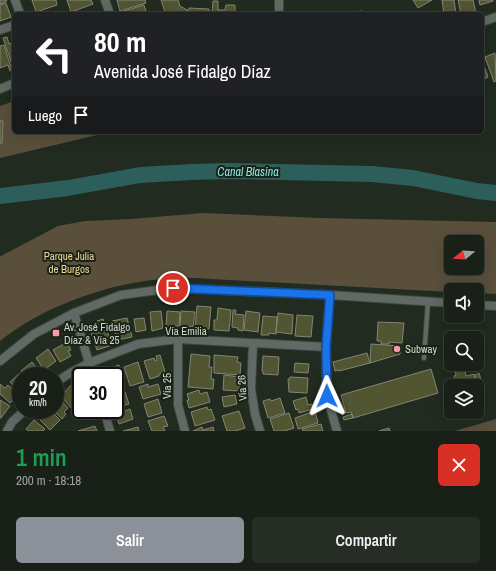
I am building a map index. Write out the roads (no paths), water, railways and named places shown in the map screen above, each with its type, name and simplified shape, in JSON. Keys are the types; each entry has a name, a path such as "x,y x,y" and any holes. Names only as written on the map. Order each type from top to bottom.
{"street":[{"path":"15,0 19,12"},
{"path":"105,0 109,12"},
{"path":"279,12 278,0 284,0"},
{"path":"484,21 496,17"},
{"path":"0,30 12,25"},
{"path":"0,89 12,84"},
{"path":"0,361 34,334 74,313 121,296 173,288 330,295 444,303"},
{"path":"330,295 326,347 327,396 337,431"},
{"path":"484,305 496,306"},
{"path":"74,313 90,367"},
{"name":"Vía Emilia","path":"64,376 89,363 138,344 178,340 326,347"},
{"name":"Vía 25","path":"178,340 178,405 185,431"},
{"name":"Vía 26","path":"253,344 251,389 255,414 260,431"},
{"path":"7,431 15,419"},
{"path":"107,419 110,431"}],"lane":[{"path":"424,358 428,302"}],"waterway":[{"name":"Canal Blasina","path":"0,196 68,188 140,175 227,171 372,174 413,178 477,191 496,193"}],"place":[{"name":"Av. José Fidalgo Díaz & Vía 25","path":"56,333"},
{"name":"Subway","path":"397,349"}],"park label":[{"name":"Parque Julia de Burgos","path":"69,262"}]}
